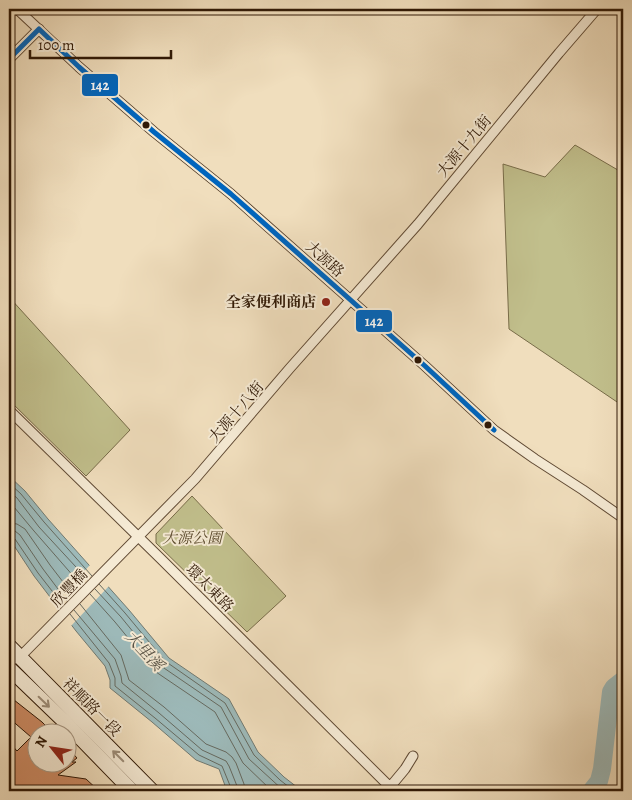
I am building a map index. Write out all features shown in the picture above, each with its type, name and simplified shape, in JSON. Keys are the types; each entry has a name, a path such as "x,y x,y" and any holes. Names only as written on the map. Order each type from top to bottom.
{"street":[{"name":"大源路","path":"17,9 79,67 154,132 231,194 425,366 494,430 623,518"},
{"name":"大源十九街","path":"350,300 418,224 597,9"},
{"path":"9,59 40,30"},
{"name":"大源十八街","path":"138,537 195,479 350,300"},
{"name":"環太東路","path":"9,410 392,789 413,756"},
{"name":"欣豐橋","path":"15,659 138,537"},
{"name":"祥順路一段","path":"9,646 15,659 152,791"},
{"name":"祥順路一段","path":"9,668 132,791"}],"green space":[{"path":"575,145 623,173 623,406 509,329 503,164 545,177"},
{"path":"9,297 130,430 86,476 9,400"},
{"name":"大源公園","path":"192,496 286,596 247,632 156,543 156,534"}],"water":[{"name":"大里溪","path":"9,476 25,491 169,658 229,699 258,752 302,791 227,791 219,769 196,760 110,688 110,680 105,666 34,576 9,538"}],"pier":[{"path":"91,564 110,585 70,627 52,604"}],"building":[{"path":"9,696 42,722 28,722 28,734 9,718"},
{"path":"28,740 28,772 62,772 58,775 86,779 99,791 9,791 9,742 17,751"}],"waterway":[{"path":"591,791 599,781 602,769 611,692 623,680"}],"transit line":[{"name":"142","path":"9,59 39,29 79,67 154,132 231,194 425,366 494,430"}],"place":[{"name":"全家便利商店","path":"326,302"}]}
